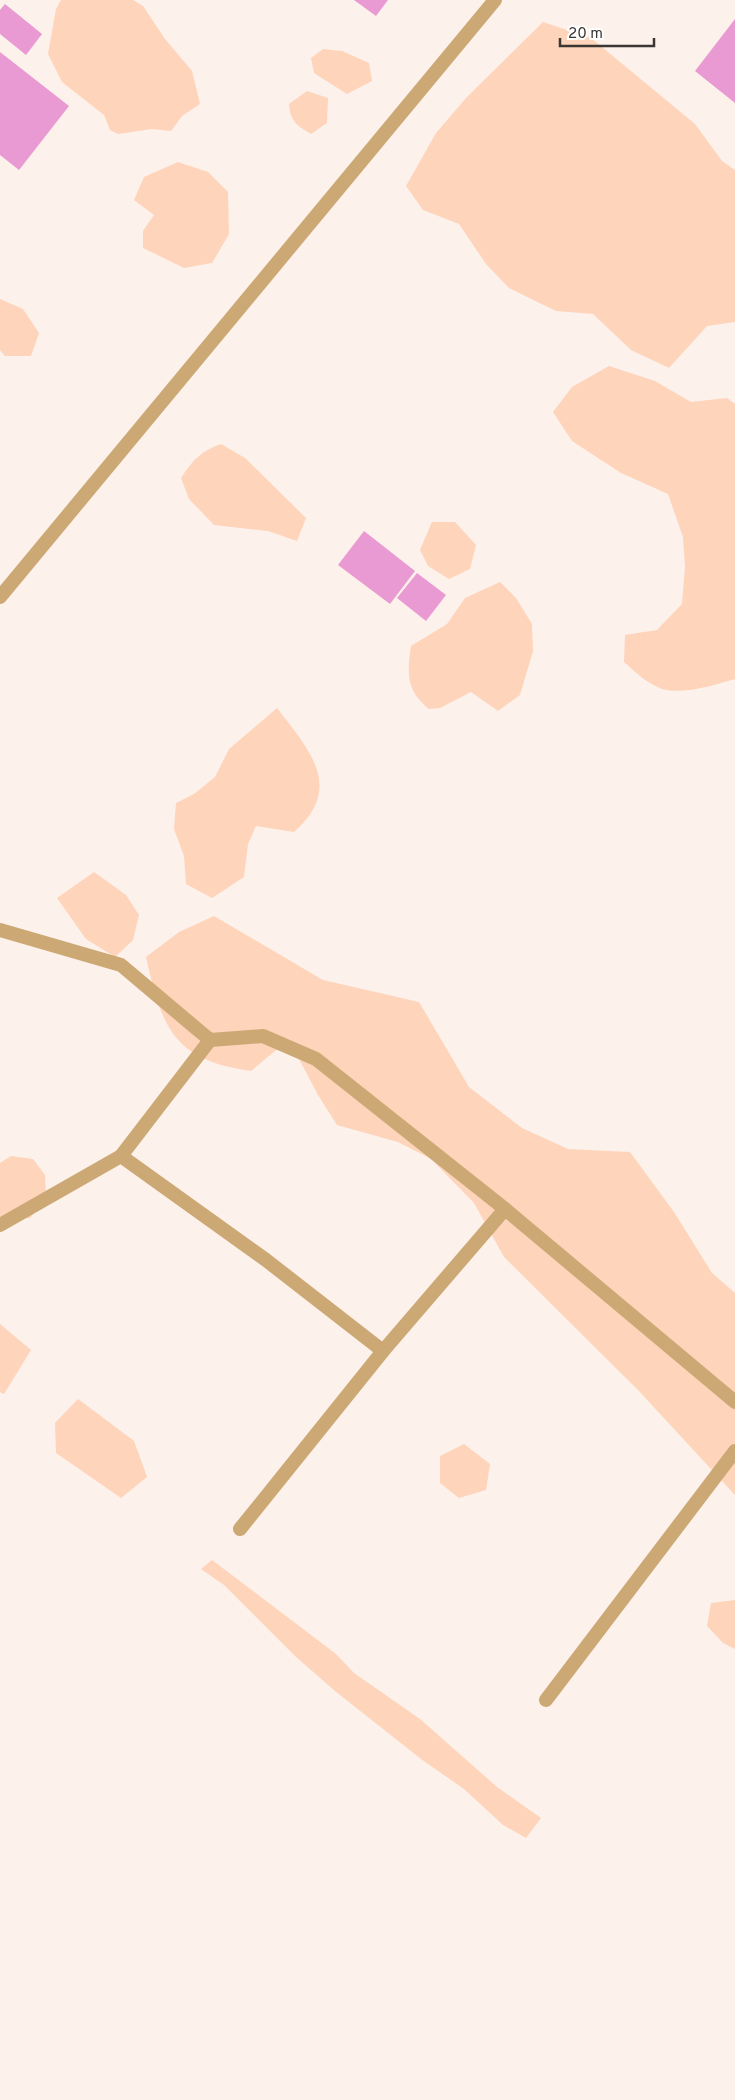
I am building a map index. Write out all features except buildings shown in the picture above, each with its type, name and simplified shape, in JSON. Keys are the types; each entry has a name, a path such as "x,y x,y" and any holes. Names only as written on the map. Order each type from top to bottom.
{"street":[{"path":"0,597 494,0"},
{"path":"0,930 121,965 210,1040 263,1036 316,1059 505,1209 735,1402"},
{"path":"0,1225 121,1156 210,1040"},
{"path":"121,1156 266,1260 382,1352"},
{"path":"240,1529 382,1352 505,1209"},
{"path":"546,1700 735,1451"}],"shaded area":[{"path":"61,0 133,0 143,6 165,39 192,71 200,104 182,116 171,131 152,129 118,134 110,130 104,115 62,82 48,54 56,9"},
{"path":"543,22 591,38 695,124 722,161 735,170 735,322 707,326 669,368 631,350 593,314 556,311 509,288 486,264 459,224 423,210 406,186 436,133 466,98"},
{"path":"323,49 342,51 369,63 372,81 347,94 314,73 311,58"},
{"path":"307,91 328,98 327,123 311,134 295,122 291,115 289,104"},
{"path":"178,162 208,172 228,192 229,234 212,263 184,268 143,248 143,231 154,215 134,200 144,177"},
{"path":"0,299 23,309 39,333 31,356 5,356 0,350"},
{"path":"609,366 655,381 691,402 727,398 735,404 735,679 689,690 670,691 652,684 624,662 625,635 657,630 682,604 685,567 683,537 668,494 621,473 572,441 553,412 572,387"},
{"path":"221,444 245,458 306,518 297,541 268,531 214,525 189,499 181,478 198,457"},
{"path":"432,522 455,522 476,545 470,569 449,579 428,566 420,550"},
{"path":"500,582 516,598 532,624 533,651 520,695 498,711 471,692 440,708 429,709 416,695 410,681 411,646 447,624 465,598"},
{"path":"277,708 310,754 317,769 319,784 317,800 309,815 294,832 256,826 248,844 244,877 212,898 186,884 184,856 174,829 176,803 194,794 215,777 229,749"},
{"path":"94,872 126,895 139,915 133,940 115,957 86,939 57,898"},
{"path":"214,916 323,980 419,1002 469,1087 522,1128 568,1149 630,1152 674,1212 712,1273 735,1293 735,1495 638,1390 504,1257 474,1203 431,1159 398,1142 337,1125 299,1059 282,1045 251,1071 225,1066 204,1059 188,1049 175,1036 158,1003 146,957 179,932"},
{"path":"11,1156 33,1159 45,1175 46,1198 30,1218 2,1220 0,1216 0,1163"},
{"path":"0,1324 31,1350 4,1394 0,1392"},
{"path":"78,1399 134,1441 147,1477 121,1498 56,1453 55,1423"},
{"path":"464,1444 490,1464 486,1490 459,1498 440,1483 440,1456"},
{"path":"212,1560 336,1654 354,1673 420,1719 497,1787 541,1818 526,1838 503,1825 464,1789 421,1759 335,1691 296,1657 224,1585 201,1569"},
{"path":"735,1600 735,1649 723,1643 707,1626 711,1603"}]}
